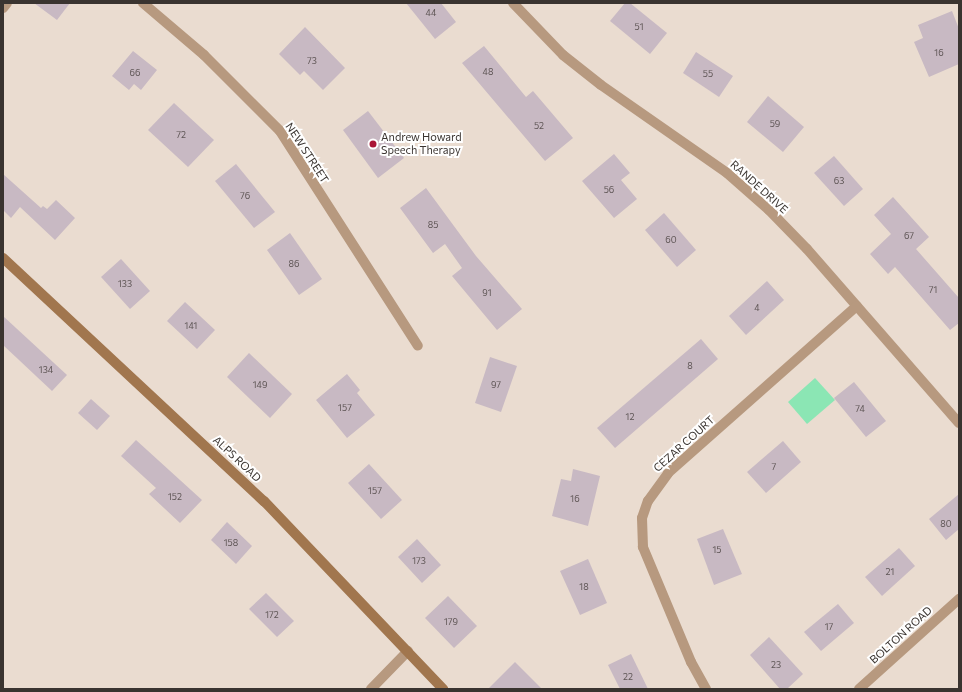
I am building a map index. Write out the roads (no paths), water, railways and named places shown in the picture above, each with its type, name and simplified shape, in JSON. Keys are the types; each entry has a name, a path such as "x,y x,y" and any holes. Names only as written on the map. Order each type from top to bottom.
{"main road":[{"name":"ALPS ROAD","path":"3,258 264,501 443,689"}],"street":[{"path":"3,8 7,3"},
{"name":"NEW STREET","path":"143,3 204,55 280,131 418,346"},
{"name":"RANDE DRIVE","path":"513,3 563,55 601,85 727,174 769,210 857,306 959,423"},
{"name":"CEZAR COURT","path":"706,689 691,662 643,547 642,518 648,501 668,473 857,306"},
{"name":"BOLTON ROAD","path":"859,689 959,599"},
{"path":"371,689 408,651"}],"place":[{"name":"Andrew Howard Speech Therapy","path":"373,144"}]}
